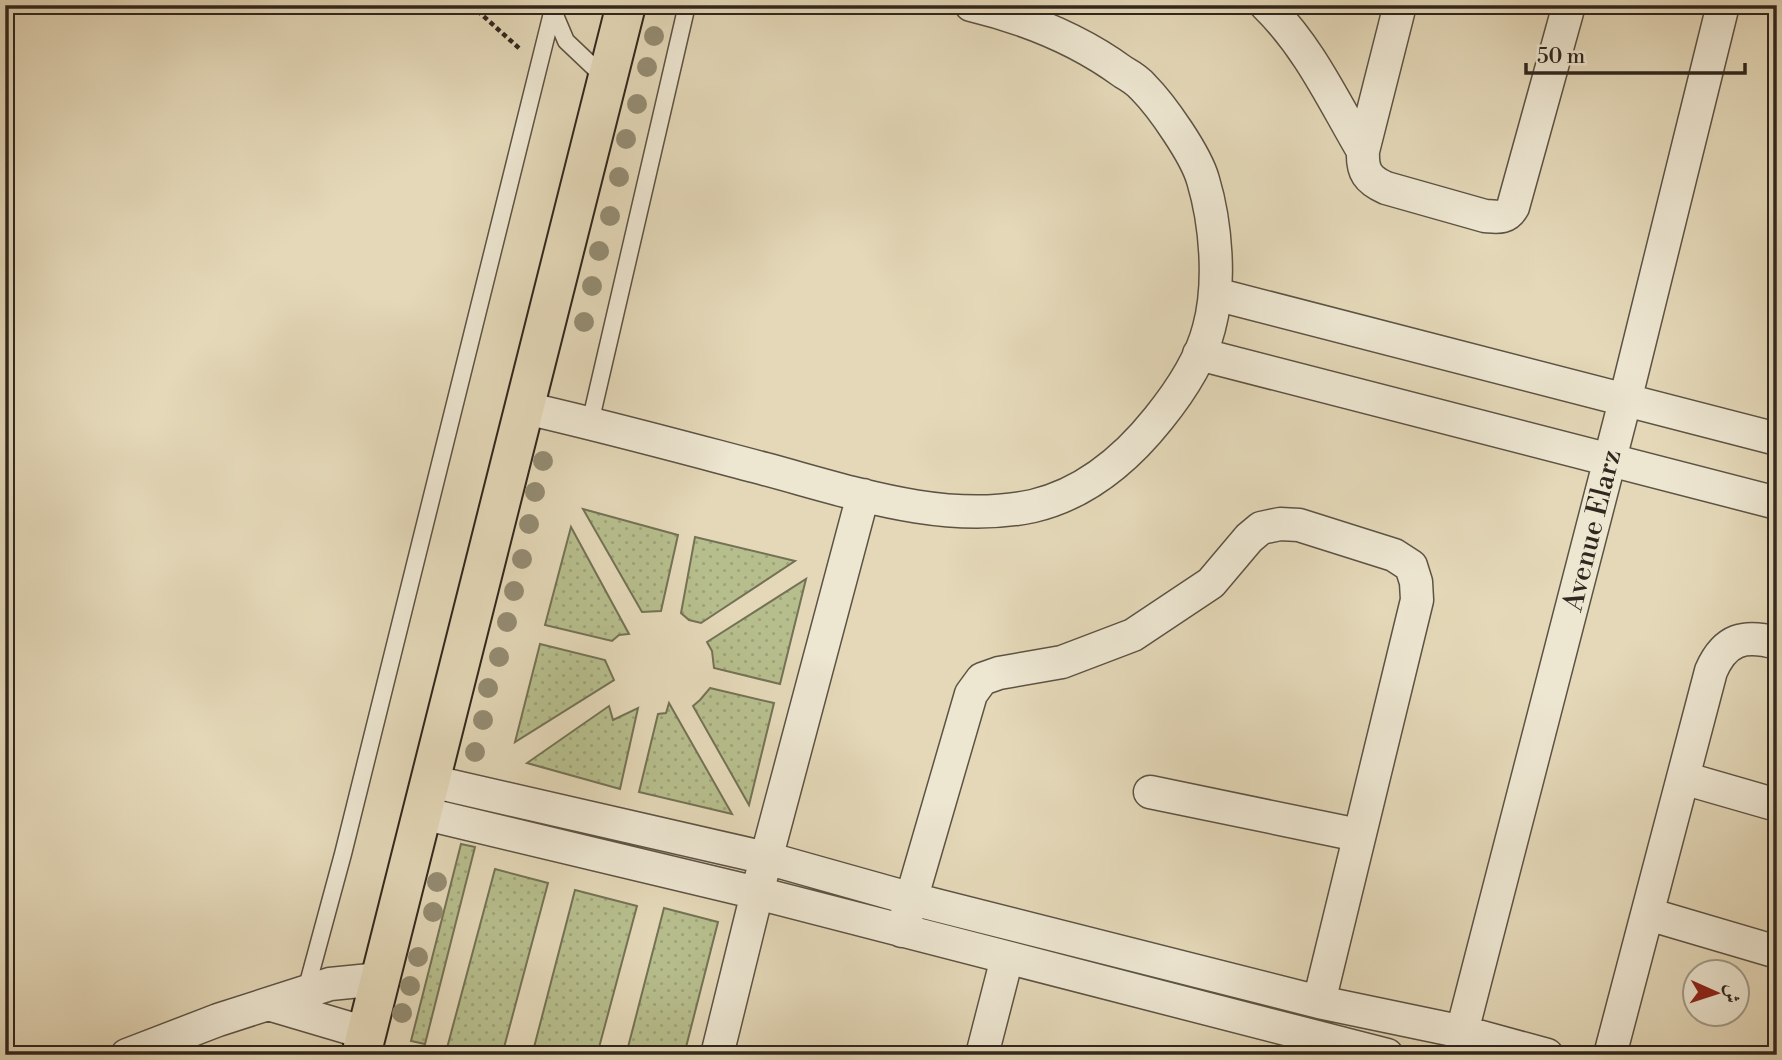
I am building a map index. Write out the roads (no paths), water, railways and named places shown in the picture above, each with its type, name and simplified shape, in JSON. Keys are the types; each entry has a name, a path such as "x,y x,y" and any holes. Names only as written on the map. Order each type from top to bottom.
{"main road":[{"path":"364,1044 626,5"}],"street":[{"path":"1266,5 1301,45 1363,151"},
{"path":"1400,5 1363,151 1366,173 1371,182 1386,188 1499,218 1508,214 1513,207 1569,5"},
{"name":"Avenue Elarz","path":"1460,1044 1724,5"},
{"path":"525,408 590,422 863,495 922,508 984,513 1035,505 1073,492 1114,466 1144,437 1176,398 1209,329 1215,294 1214,234 1203,178 1177,131 1142,85 1098,54 1055,33 987,7"},
{"path":"1215,294 1777,439"},
{"path":"1199,354 1777,503"},
{"path":"717,1055 757,892 863,495"},
{"path":"902,930 971,694 982,679 999,673 1062,663 1133,635 1211,583 1249,538 1261,528 1280,524 1299,525 1394,555 1411,566 1416,582 1417,600 1319,1002"},
{"path":"1611,1055 1717,656 1737,640 1777,643"},
{"path":"1683,778 1777,805"},
{"path":"1150,792 1358,835"},
{"path":"426,797 766,858 912,899 1319,1002 1460,1044 1547,1055"},
{"path":"426,797 757,892 1387,1055"},
{"path":"1648,915 1777,952"},
{"path":"1127,986 1136,956"},
{"path":"982,1055 1007,958"},
{"path":"303,1004 330,984 380,979"},
{"path":"127,1055 268,1004 303,1004 364,1044"}],"lane":[{"path":"590,422 687,5"},
{"path":"553,7 566,41 607,81"},
{"path":"303,1004 343,854 553,7"}]}
